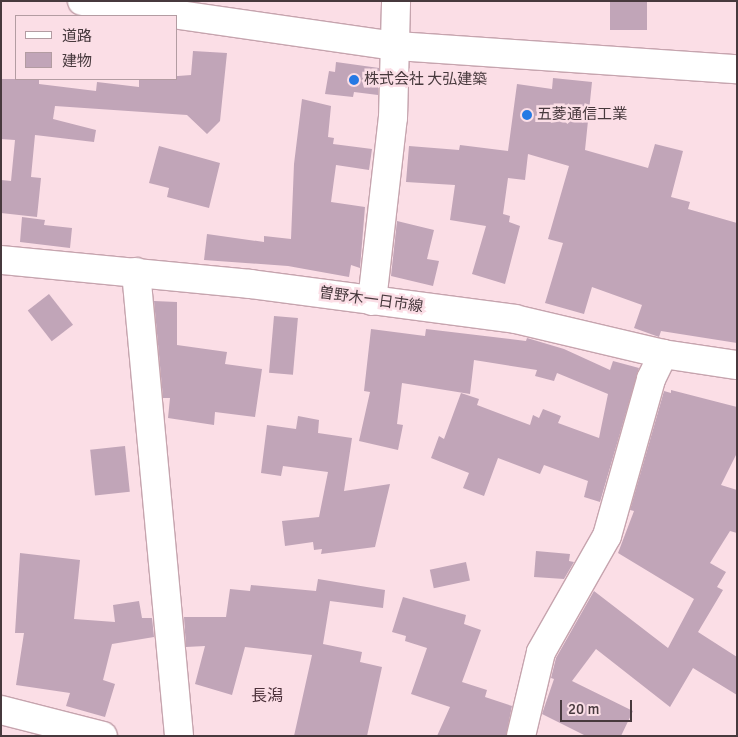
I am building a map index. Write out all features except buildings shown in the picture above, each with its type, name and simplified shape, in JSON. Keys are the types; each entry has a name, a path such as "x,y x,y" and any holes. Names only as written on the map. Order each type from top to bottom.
{"street":[{"path":"82,1 396,46 737,70"},
{"path":"372,301 393,118 396,1"},
{"name":"曽野木一日市線","path":"1,260 136,272 515,319 663,354 737,364"},
{"path":"136,272 179,736"},
{"path":"521,736 541,652 607,536 651,379 663,354"},
{"path":"1,710 103,736"}],"place":[{"name":"株式会社 大弘建築","path":"354,80"},
{"name":"五菱通信工業","path":"527,115"}],"district":[{"name":"長潟","path":"267,696"}]}
